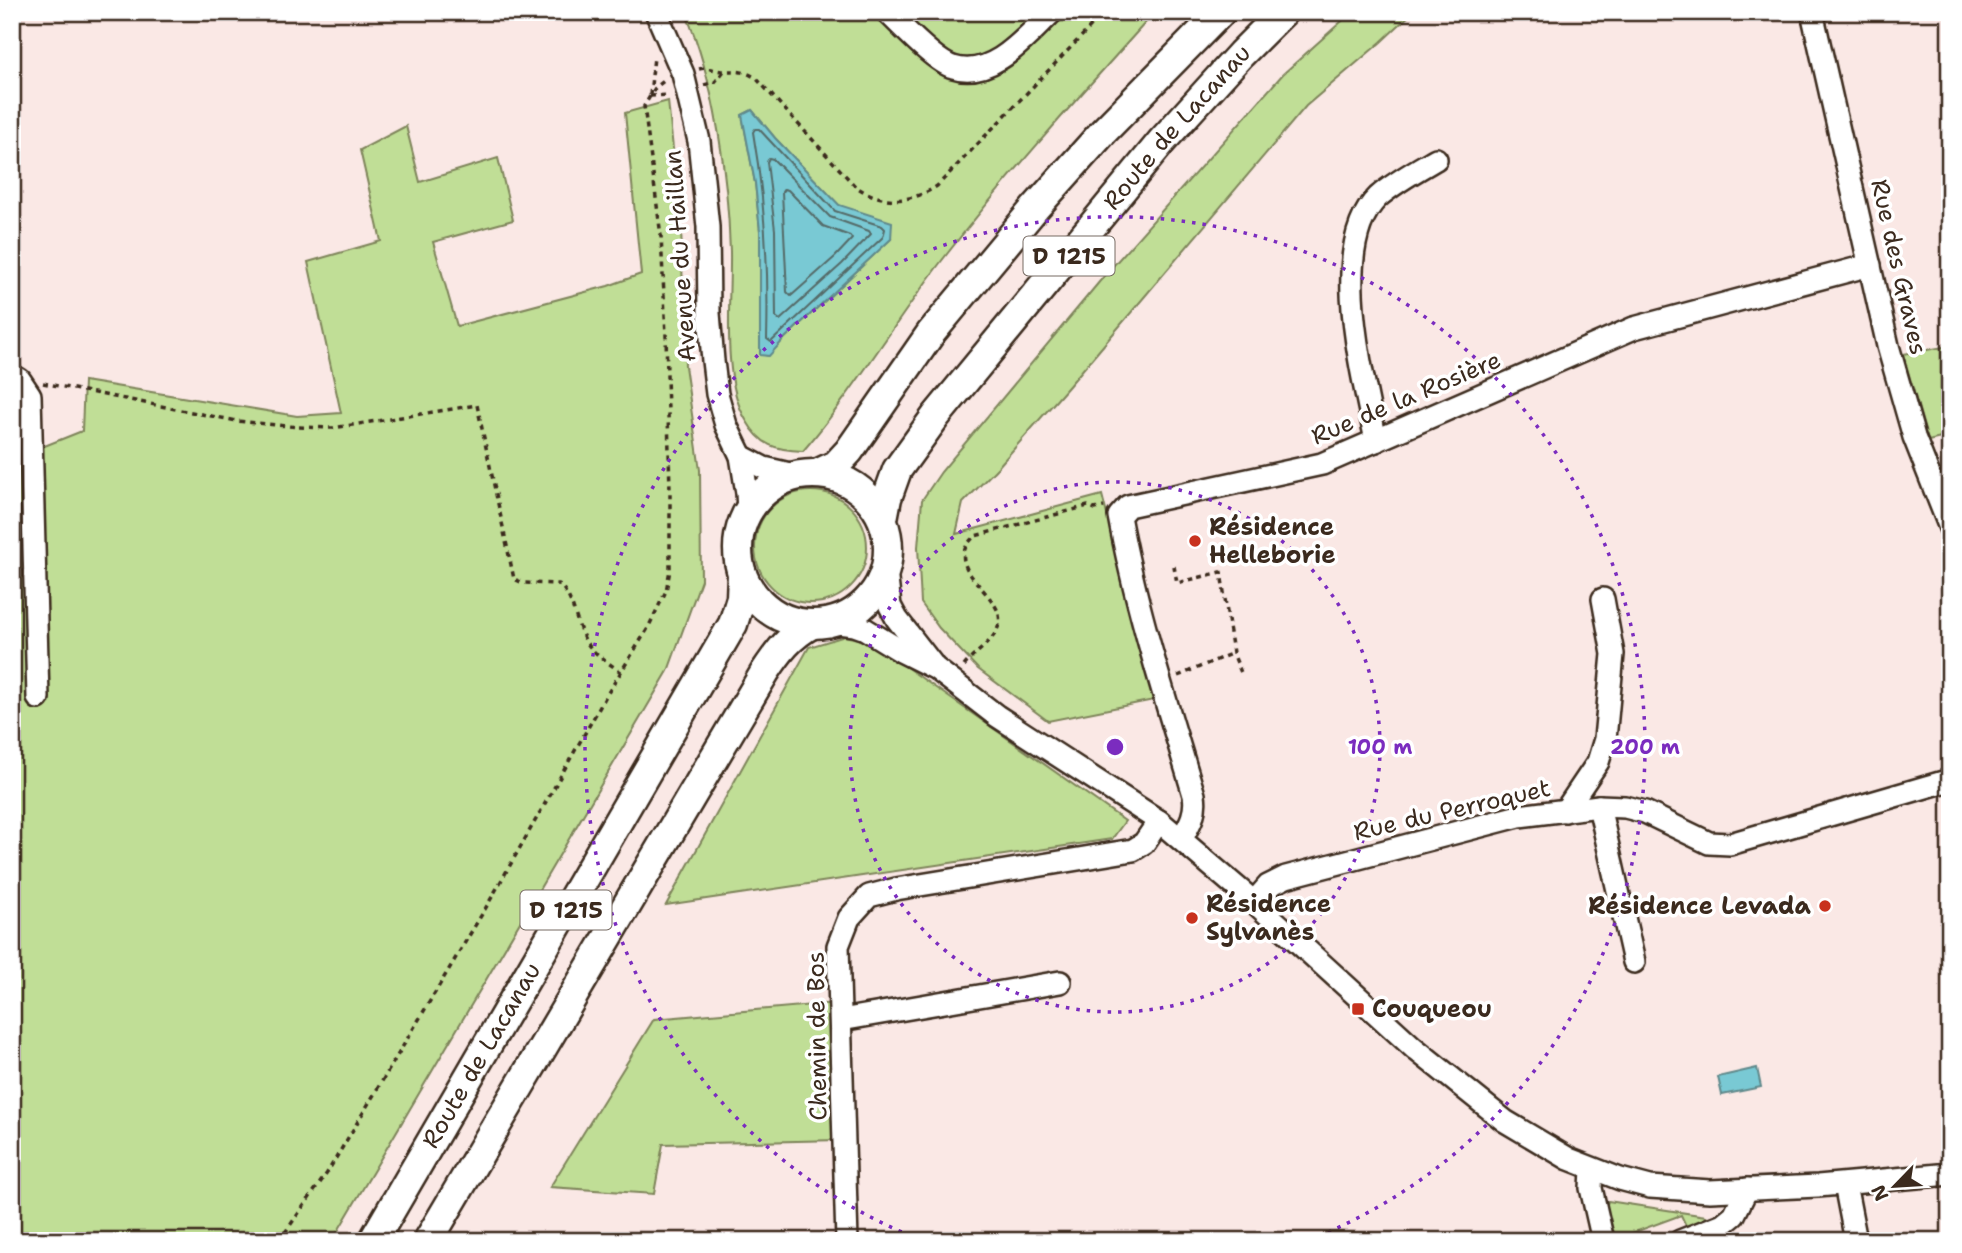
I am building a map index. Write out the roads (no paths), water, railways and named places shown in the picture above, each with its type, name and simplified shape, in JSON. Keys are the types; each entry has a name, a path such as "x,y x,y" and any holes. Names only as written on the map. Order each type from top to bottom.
{"main road":[{"name":"Route de Lacanau","path":"807,474 836,465 849,451 931,333 1035,208 1104,131 1221,12"},
{"name":"Route de Lacanau","path":"883,519 897,470 936,416 1162,141 1283,12"},
{"path":"807,474 840,478 858,487 873,502 883,519 889,545 886,570 878,589 865,604 849,615 821,623 789,620 769,610 753,594 742,574 738,553 740,531 748,511 760,495 768,489 807,474"},
{"name":"Route de Lacanau","path":"373,1241 733,624 741,598 742,574"},
{"name":"Route de Lacanau","path":"428,1241 765,672 782,646 794,634 821,623"}],"street":[{"name":"Avenue du Haillan","path":"656,12 682,74 699,141 708,227 709,313 714,372 726,425 741,456 748,511"},
{"path":"887,12 939,60 952,67 970,70 986,65 1012,50 1052,12"},
{"name":"Rue des Graves","path":"1812,12 1888,346 1914,437 1950,528"},
{"path":"1376,441 1360,357 1350,276 1358,226 1377,198 1436,159"},
{"name":"Rue de la Rosière","path":"1182,838 1192,820 1196,805 1195,795 1157,670 1119,516 1128,506 1322,464 1634,328 1870,264"},
{"path":"16,378 30,394 38,698"},
{"path":"741,456 764,468 807,474"},
{"path":"886,570 890,606 897,619 943,675"},
{"path":"1565,811 1598,762 1605,739 1613,654 1603,599"},
{"path":"821,623 854,625 865,629 943,675 997,716 1159,821 1254,902 1413,1048 1505,1121 1536,1141 1592,1169 1650,1187 1710,1191 1845,1184 1950,1174"},
{"name":"Rue du Perroquet","path":"1254,902 1268,886 1286,877 1520,816 1599,806 1625,807 1709,843 1730,844 1950,780"},
{"path":"1599,806 1634,962"},
{"name":"Chemin de Bos","path":"847,1241 838,946 849,918 869,897 896,889 1122,854 1144,843 1159,821"},
{"path":"841,1020 1060,982"},
{"path":"1592,1169 1591,1188 1603,1241"},
{"path":"1845,1184 1856,1241"},
{"path":"1680,1241 1723,1224 1734,1215 1747,1189"}],"water":[{"path":"752,110 839,205 892,222 891,239 769,356 760,355 760,231 755,183 742,115"},
{"path":"1757,1068 1761,1087 1722,1095 1718,1077"}],"place":[{"name":"Résidence Helleborie","path":"1195,541"},
{"name":"Résidence Levada","path":"1825,906"},
{"name":"Résidence Sylvanès","path":"1192,918"},
{"name":"Couqueou","path":"1358,1009"}]}
